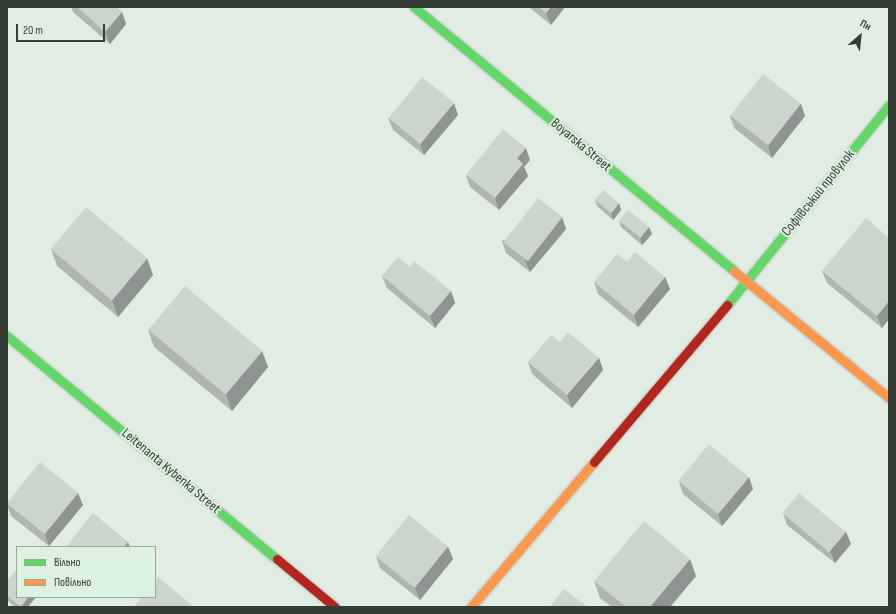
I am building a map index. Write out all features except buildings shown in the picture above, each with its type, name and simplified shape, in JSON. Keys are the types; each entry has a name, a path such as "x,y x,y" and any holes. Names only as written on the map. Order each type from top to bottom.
{"street":[{"name":"Boyarska Street","path":"414,7 889,398"},
{"name":"Софіївський провулок","path":"471,607 747,282 889,105"},
{"name":"Leitenanta Kybenka Street","path":"7,336 334,607"}],"traffic: fast":[{"path":"414,7 734,271"},
{"path":"727,305 889,105"},
{"path":"7,336 277,559"}],"traffic: slow":[{"path":"734,271 889,398"},
{"path":"471,607 594,462"}],"traffic: jam":[{"path":"594,462 727,305"},
{"path":"277,559 335,607"}]}
